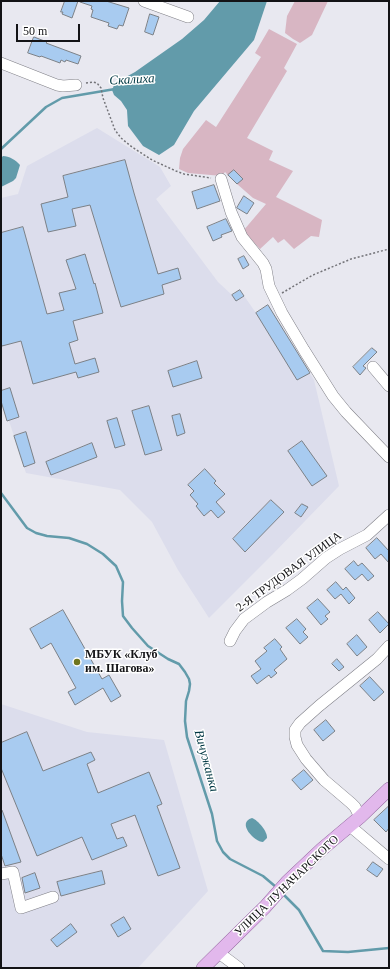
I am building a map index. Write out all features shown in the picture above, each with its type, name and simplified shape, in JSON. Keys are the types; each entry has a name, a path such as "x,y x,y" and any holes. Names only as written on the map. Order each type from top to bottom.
{"main road":[{"name":"УЛИЦА ЛУНАЧАРСКОГО","path":"203,968 265,907 287,882 389,789"}],"street":[{"path":"144,1 188,17"},
{"path":"1,63 57,85 76,85"},
{"path":"221,179 231,212 242,237 263,263 266,269 269,286 304,350 333,396 346,412 389,457"},
{"path":"373,367 389,386"},
{"name":"2-Я ТРУДОВАЯ УЛИЦА","path":"230,641 244,619 302,579 326,558 367,535 389,515"},
{"path":"389,646 377,659 319,706 295,730 298,745 306,759 324,780 355,807 355,821 389,859"},
{"path":"1,874 13,872 21,908 53,898"},
{"path":"219,953 238,968"}],"path":[{"path":"76,85 93,82 97,84 101,88 103,98 115,130 121,138 132,147 152,160 184,174 221,179"},
{"path":"275,297 313,275 351,259 389,250"}],"shaded area":[{"path":"295,1 328,1 312,35 300,43 285,33 287,16"},
{"path":"269,29 297,44 284,68 287,71 247,138 273,151 269,160 293,171 276,197 322,220 319,237 311,236 294,249 284,239 278,243 273,237 260,249 243,231 266,204 253,198 225,172 222,176 188,173 179,169 183,149 206,120 216,127 261,57 255,53"},
{"path":"97,128 160,167 171,186 156,199 218,282 232,295 240,290 256,313 268,305 314,380 339,486 209,618 178,570 152,522 120,490 26,473 1,401 1,198 18,194 27,166"},
{"path":"1,704 87,732 164,740 208,891 138,968 1,968"}],"water":[{"path":"220,1 267,1 254,40 194,111 174,145 159,155 143,146 128,126 127,110 121,101 114,95 112,90 115,83 135,72 182,39 204,20"},
{"path":"3,156 16,161 20,165 16,178 1,187 1,158"},
{"path":"252,818 260,824 266,833 267,838 263,842 252,836 246,828 248,820"}],"building":[{"path":"65,1 78,1 72,18 62,14 63,12 61,12"},
{"path":"80,1 106,1 129,8 123,26 119,25 117,29 108,26 109,23 91,17 93,10 91,9 92,6"},
{"path":"150,14 159,17 153,35 145,32"},
{"path":"34,37 81,56 78,64 66,60 65,62 61,60 60,63 28,53"},
{"path":"125,160 158,274 178,268 181,279 162,285 164,294 121,307 90,205 72,209 76,226 48,232 41,204 68,197 63,176"},
{"path":"234,170 243,179 237,184 228,175"},
{"path":"214,185 220,201 197,209 192,192"},
{"path":"244,196 254,203 247,214 237,208"},
{"path":"226,219 232,231 221,235 222,237 213,241 207,227"},
{"path":"23,227 47,314 64,310 59,293 76,289 66,260 85,254 103,313 73,321 78,340 69,343 75,364 95,358 99,372 78,378 76,372 33,384 21,341 2,346 1,233"},
{"path":"244,256 249,265 243,269 238,259"},
{"path":"240,290 244,296 236,301 232,295"},
{"path":"268,305 310,373 297,380 256,313"},
{"path":"372,348 377,352 363,366 366,368 360,375 353,367"},
{"path":"197,361 202,378 173,387 168,371"},
{"path":"10,388 19,417 7,421 1,401 1,391"},
{"path":"149,406 162,450 145,455 132,411"},
{"path":"180,414 185,433 177,436 172,416"},
{"path":"117,418 125,445 115,448 107,421"},
{"path":"26,432 35,463 24,467 14,436"},
{"path":"302,441 327,476 312,486 288,451"},
{"path":"92,443 97,457 51,475 46,462"},
{"path":"205,469 216,481 214,483 225,494 216,502 225,512 218,518 211,510 204,516 196,506 198,504 190,495 194,491 188,485"},
{"path":"271,500 284,512 245,552 233,539"},
{"path":"302,504 308,507 301,517 295,513"},
{"path":"377,538 389,551 389,563 381,554 375,559 366,548"},
{"path":"354,561 358,566 362,563 374,576 368,581 362,574 355,580 345,569"},
{"path":"336,582 343,590 346,587 355,598 349,604 341,594 335,599 327,590"},
{"path":"318,599 330,612 325,616 328,619 321,625 307,608"},
{"name":"МБУК «Клуб им. Шагова»","path":"63,610 102,679 109,675 121,696 111,702 103,688 75,705 68,692 76,688 51,643 41,649 30,629"},
{"path":"378,612 389,624 380,633 369,620"},
{"path":"297,619 306,629 303,632 308,637 300,644 286,628"},
{"path":"357,635 367,647 357,656 347,644"},
{"path":"275,639 282,647 280,649 287,659 274,670 277,673 271,678 269,675 257,684 251,676 261,669 255,661 267,651 264,648"},
{"path":"337,659 344,667 339,671 332,664"},
{"path":"370,677 384,692 374,701 360,686"},
{"path":"326,720 335,731 323,741 314,730"},
{"path":"27,732 43,771 91,752 95,760 87,764 98,793 149,772 162,804 157,806 180,868 158,876 135,815 111,824 117,839 123,837 127,846 92,860 82,837 37,856 1,768 1,743"},
{"path":"304,770 313,780 301,790 292,780"},
{"path":"389,806 389,828 386,832 374,820"},
{"path":"1,810 21,862 5,866 1,854"},
{"path":"373,862 383,869 377,877 367,870"},
{"path":"102,871 105,884 61,896 57,882"},
{"path":"35,873 40,888 25,893 22,878"},
{"path":"124,917 131,929 118,937 111,925"},
{"path":"71,924 77,932 57,947 51,940"}],"waterway":[{"name":"Скалиха","path":"1,149 46,107 62,98 115,89"},
{"name":"Вичужанка","path":"1,493 27,528 36,533 47,536 69,538 87,544 103,554 116,566 123,582 123,616 148,646 179,664 189,679 190,684 186,701 185,721 187,737 212,814 217,841 223,852 230,859 263,876 276,887"},
{"name":"Вичужанка","path":"282,893 299,910 323,951 348,952 389,948"}],"place":[{"name":"МБУК «Клуб им. Шагова»","path":"77,662"}]}
